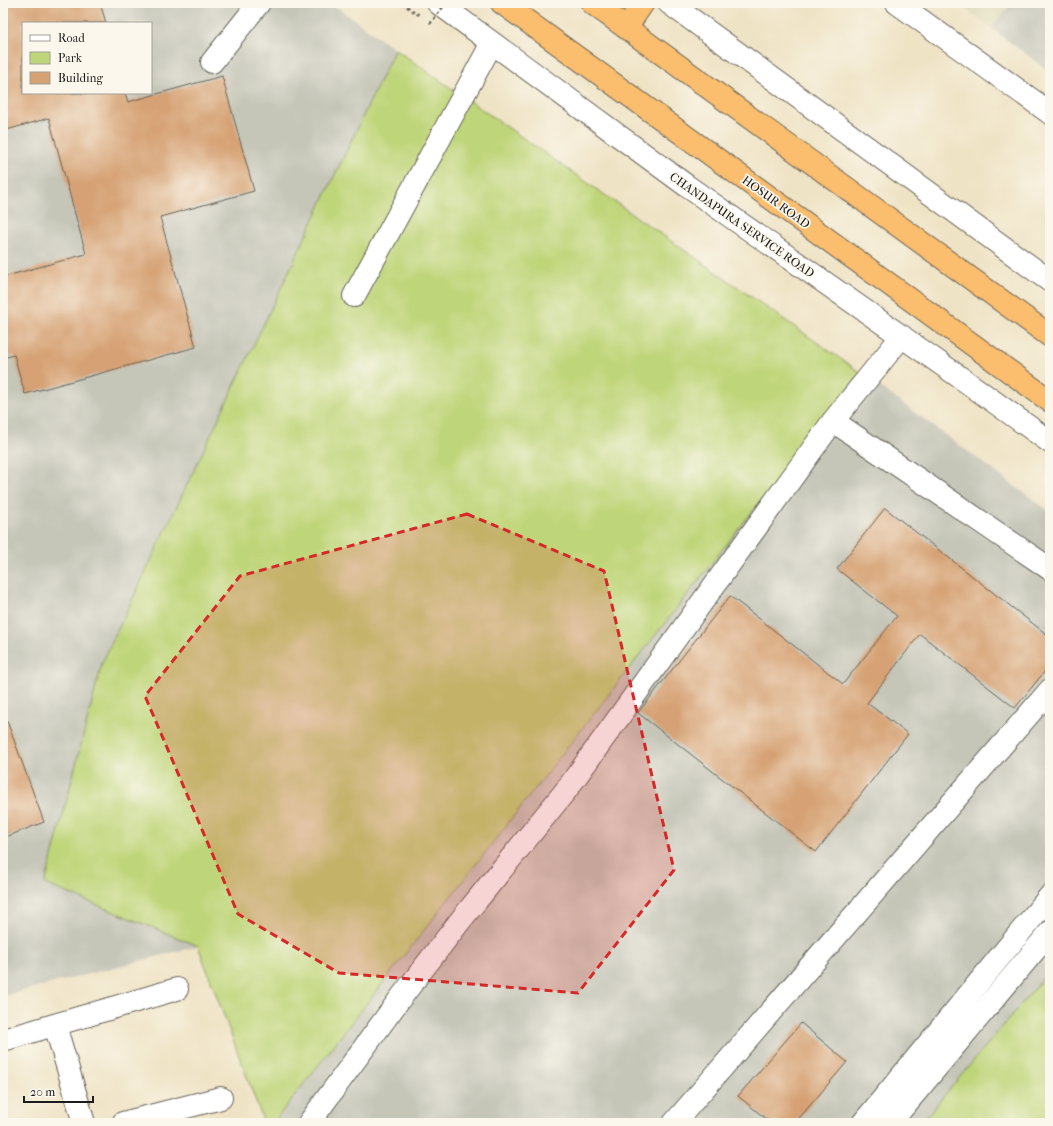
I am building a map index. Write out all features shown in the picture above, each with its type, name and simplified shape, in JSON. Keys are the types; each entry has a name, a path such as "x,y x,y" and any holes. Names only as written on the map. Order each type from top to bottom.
{"highway":[{"name":"HOSUR ROAD","path":"502,3 1050,401"},
{"path":"592,3 1050,336"},
{"path":"626,28 643,3"}],"street":[{"path":"212,62 259,3"},
{"name":"CHANDAPURA SERVICE ROAD","path":"438,3 687,186 902,336 1050,442"},
{"path":"669,3 1050,281"},
{"path":"897,3 1050,113"},
{"path":"354,296 492,43"},
{"path":"310,1123 399,1000 460,921 567,789 832,421 902,336"},
{"path":"832,421 1050,569"},
{"path":"674,1123 1050,690"},
{"path":"864,1123 1050,896"},
{"path":"890,1123 1050,932"},
{"path":"3,1040 177,989"},
{"path":"55,1025 84,1123"},
{"path":"123,1123 221,1098"}],"path":[{"path":"430,24 446,3"}],"highlighted area":[{"path":"467,514 604,571 674,870 578,993 339,973 238,914 145,696 240,576"}],"shaded area":[{"path":"3,3 331,3 855,380 861,373 1050,512 1050,1123 264,1123 198,946 3,996"},
{"path":"957,3 1012,3 991,28"},
{"path":"1012,3 1050,3 1050,72 991,28"}],"green space":[{"path":"395,49 861,373 273,1123 264,1123 198,946 45,884 102,663"},
{"path":"1050,970 1050,1123 921,1123"}],"building":[{"path":"3,3 100,3 106,22 22,22 22,94 125,94 128,102 222,76 254,191 160,217 196,347 25,394 14,355 3,358 3,277 86,254 49,118 3,131"},
{"path":"885,508 1050,637 1050,665 1015,708 920,634 867,703 908,734 816,852 638,713 730,596 843,684 897,616 837,569"},
{"path":"3,710 44,822 3,838"},
{"path":"801,1023 847,1062 795,1123 771,1123 738,1096"}]}
